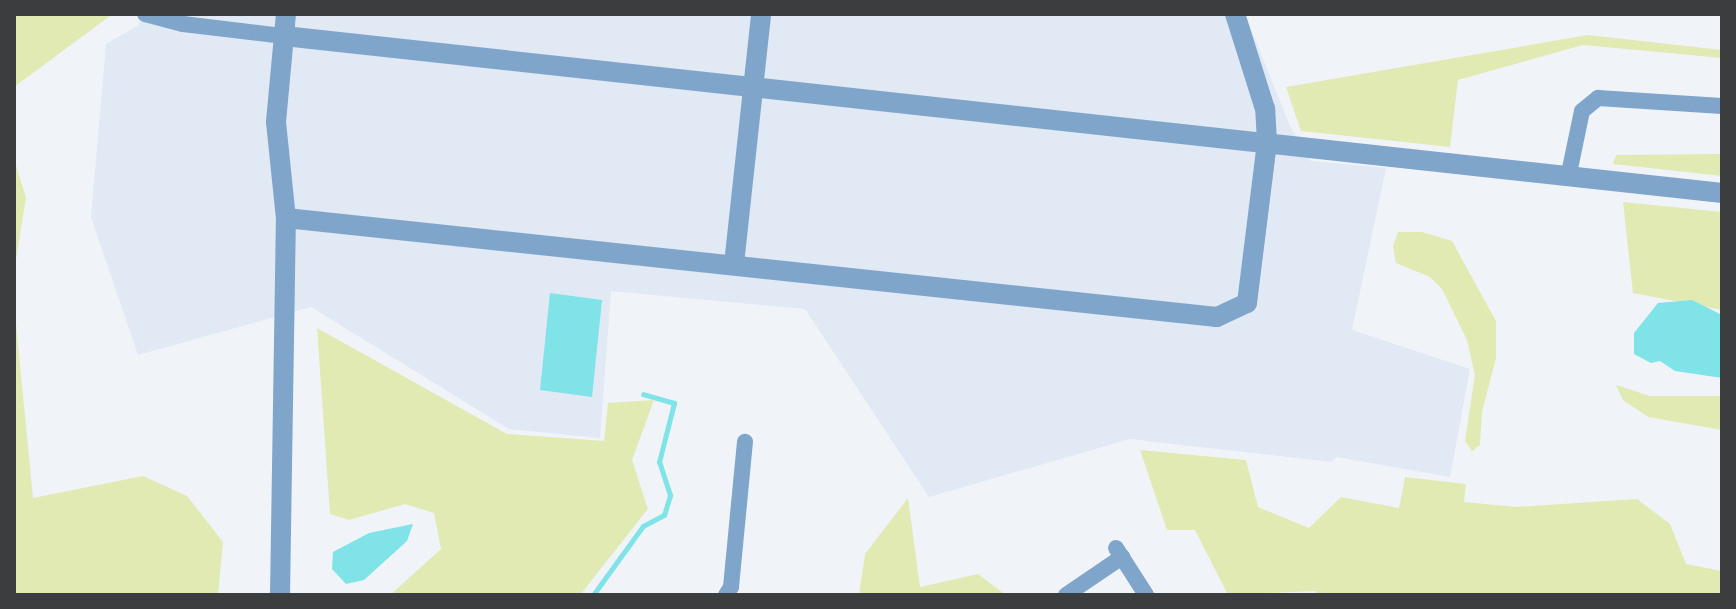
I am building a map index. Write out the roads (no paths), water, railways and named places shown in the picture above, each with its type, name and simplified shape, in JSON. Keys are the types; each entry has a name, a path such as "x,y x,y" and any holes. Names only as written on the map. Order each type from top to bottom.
{"street":[{"path":"145,14 183,24 284,36 1722,193"},
{"path":"280,595 286,218 276,122 286,14"},
{"path":"734,264 761,14"},
{"path":"286,218 1217,317 1247,303 1267,143 1265,109 1235,14"},
{"path":"1568,178 1582,111 1598,98 1722,106"},
{"path":"726,595 731,587 745,442"},
{"path":"1066,595 1119,552 1146,595"}],"water":[{"path":"550,293 602,300 592,397 540,390"},
{"path":"1692,300 1722,315 1722,378 1675,371 1660,361 1651,363 1634,354 1634,333 1658,303"},
{"path":"413,524 407,541 364,580 346,584 332,569 333,552 369,533"}],"waterway":[{"path":"593,595 643,526 664,515 670,495 659,462 674,403 643,394"}]}
